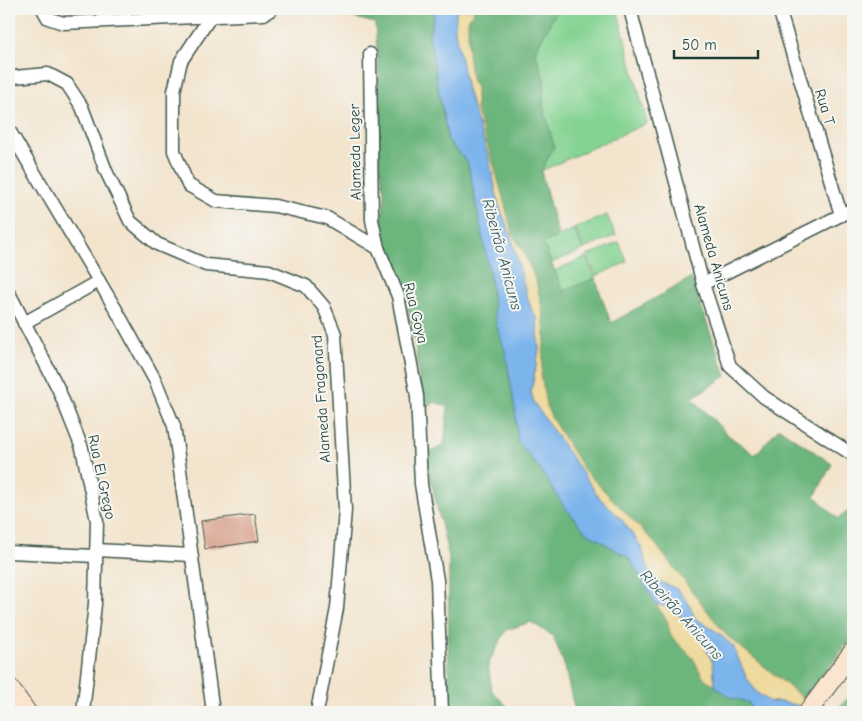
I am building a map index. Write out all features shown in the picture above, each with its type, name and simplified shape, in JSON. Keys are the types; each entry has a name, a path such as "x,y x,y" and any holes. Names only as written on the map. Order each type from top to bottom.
{"street":[{"path":"43,9 48,18 63,23 162,14 211,16 264,14 272,9"},
{"name":"Alameda Anicuns","path":"630,9 703,284 730,366 764,398 853,455"},
{"name":"Rua T","path":"779,9 841,215"},
{"path":"211,16 180,61 174,92 174,151 188,185 216,201 275,206 327,218 378,248"},
{"name":"Alameda Leger","path":"370,54 372,220 378,248"},
{"name":"Alameda Fragonard","path":"9,83 14,77 48,74 67,84 82,107 106,170 130,221 157,244 206,265 269,272 306,286 324,307 336,334 345,510 337,608 316,712"},
{"path":"9,130 99,281 155,380 174,426 213,712"},
{"path":"703,284 853,209"},
{"name":"Rua Goya","path":"378,248 398,296 417,396 421,484 437,580 442,712"},
{"path":"24,323 99,281"},
{"name":"Rua El Grego","path":"9,293 58,388 82,448 97,521 95,604 83,712"},
{"path":"9,552 192,554"},
{"path":"808,712 853,651"},
{"path":"9,687 27,712"}],"green space":[{"path":"321,9 436,9 429,35 448,140 468,163 489,270 496,323 506,354 515,408 518,442 585,531 629,558 667,620 671,636 693,658 703,677 732,698 748,702 753,712 575,712 564,664 553,636 531,622 506,630 488,664 492,691 513,712 448,712 449,558 425,455 444,445 448,407 435,402 422,412 411,321 400,278 380,232 385,196 379,161 376,124 379,74 375,23"},
{"path":"475,9 561,9 554,16 535,51 544,80 543,106 554,146 541,171 558,236 543,243 563,291 595,278 611,323 691,278 726,376 692,398 728,435 755,455 779,428 832,464 815,496 838,519 851,509 853,512 853,636 804,699 726,635 652,540 584,470 552,419 546,405 541,375 545,334 536,281 523,251 513,235 476,110 476,88 471,79 468,53 468,20"},
{"path":"561,9 617,9 647,123 541,171 554,146 543,106 544,80 535,51 554,16"},
{"path":"607,215 616,235 584,249 575,228"},
{"path":"574,229 583,250 551,263 543,243"},
{"path":"619,242 627,262 596,276 587,256"},
{"path":"586,257 595,278 563,292 554,271"},
{"path":"853,693 853,712 834,712"}],"sand":[{"path":"459,9 475,9 468,20 468,53 471,79 476,88 476,110 513,235 523,251 536,281 545,334 541,375 546,405 552,419 584,470 652,540 726,635 804,699 800,706 782,702 770,702 757,693 746,677 733,646 717,632 695,618 687,601 664,584 652,578 640,545 622,520 599,497 534,403 531,392 539,350 537,318 532,311 511,236 499,206 489,158 467,90 455,31 456,12"},
{"path":"656,604 664,606 682,617 690,630 702,640 713,663 715,686 703,677 693,658 671,636 667,620"}],"water":[{"name":"Ribeirão Anicuns","path":"436,9 459,9 456,12 455,31 467,90 489,158 499,206 511,236 532,311 537,318 539,350 531,392 534,403 599,497 622,520 640,545 652,578 677,589 687,601 695,618 717,632 733,646 746,677 757,693 770,702 782,702 800,706 795,712 753,712 748,702 732,698 715,686 713,663 702,640 690,630 682,617 664,606 656,604 629,558 585,531 563,505 539,468 518,442 515,408 506,354 496,323 489,270 468,163 448,140 429,35"}],"building":[{"path":"255,514 259,541 205,549 201,521"}]}
